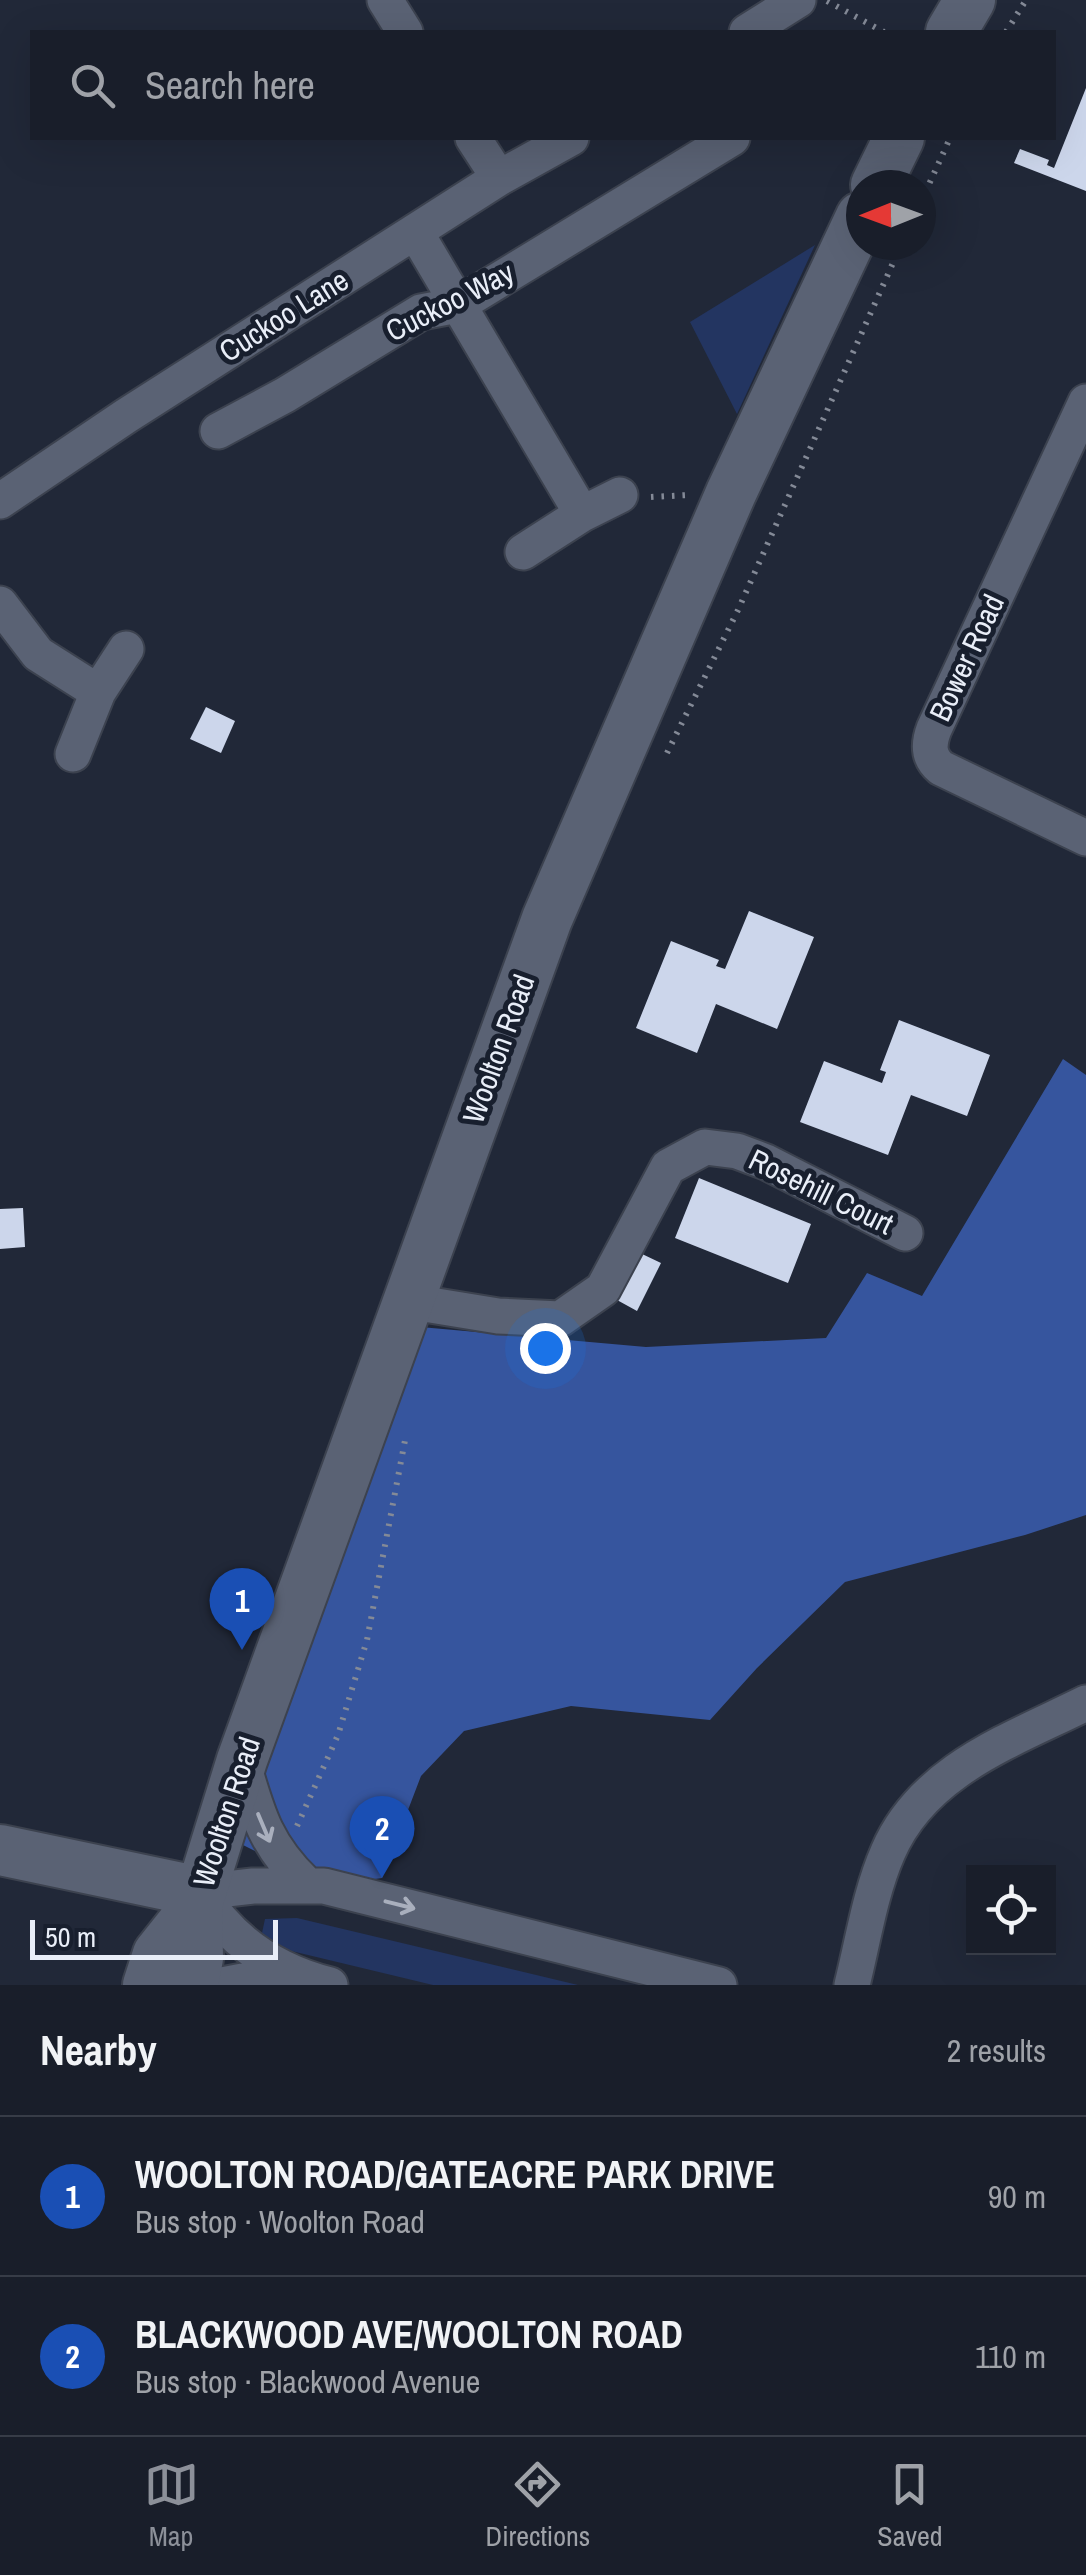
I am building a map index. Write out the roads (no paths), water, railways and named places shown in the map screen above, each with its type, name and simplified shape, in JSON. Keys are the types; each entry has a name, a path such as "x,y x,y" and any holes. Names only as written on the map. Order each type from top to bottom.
{"street":[{"path":"384,0 405,30"},
{"path":"750,30 798,0"},
{"path":"953,30 970,0"},
{"path":"474,140 499,178"},
{"name":"Cuckoo Lane","path":"0,501 499,178 567,140"},
{"name":"Cuckoo Way","path":"218,431 421,312 458,305 729,140"},
{"path":"883,170 897,140"},
{"path":"416,233 582,514"},
{"name":"Woolton Road","path":"193,1985 198,1958 199,1898 242,1760 547,919 731,493 846,249"},
{"name":"Bower Road","path":"1086,402 929,748 941,768 1086,838"},
{"path":"523,552 620,495"},
{"path":"0,604 38,654 98,692"},
{"path":"73,754 98,692 126,649"},
{"name":"Rosehill Court","path":"406,1301 498,1316 560,1319 603,1290 668,1168 705,1147 766,1162 905,1232"},
{"path":"852,1985 880,1874 909,1815 953,1773 1086,1704"},
{"path":"242,1760 264,1832 281,1859 306,1884"},
{"path":"0,1850 199,1898 253,1886 306,1884 719,1985"},
{"path":"199,1898 232,1936 317,1982"},
{"name":"Woolton Road","path":"148,1985 158,1954 199,1898"},
{"path":"222,1985 242,1980 317,1982"}],"place":[{"name":"WOOLTON ROAD/GATEACRE PARK DRIVE","path":"242,1650"},
{"name":"BLACKWOOD AVE/WOOLTON ROAD","path":"382,1878"}]}
